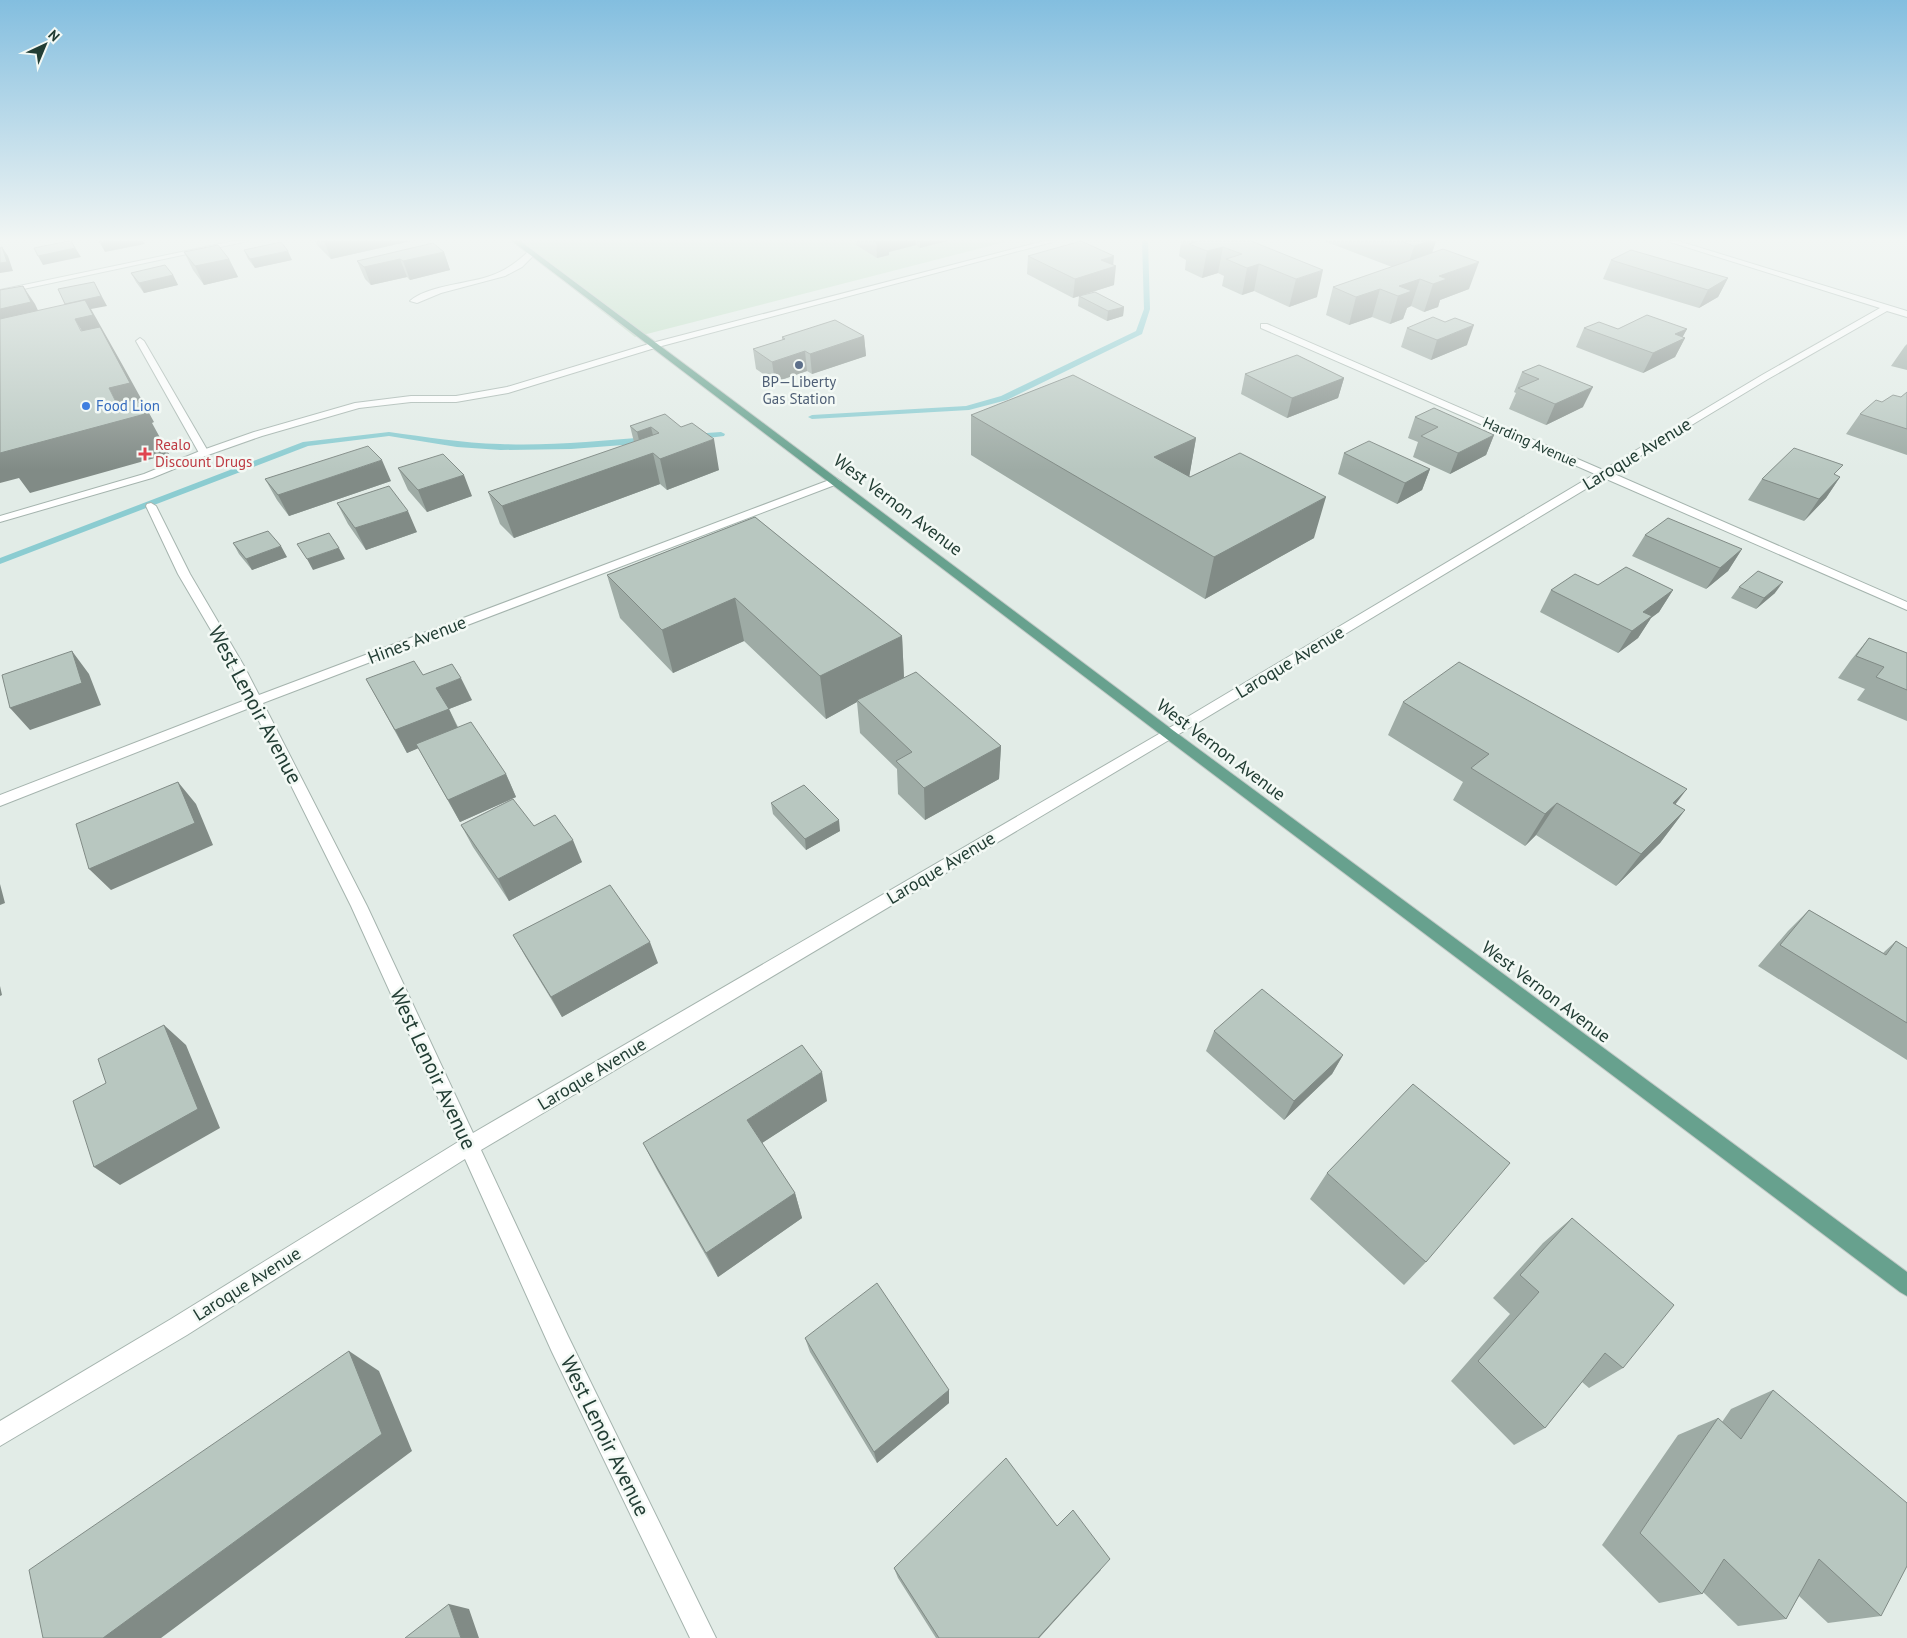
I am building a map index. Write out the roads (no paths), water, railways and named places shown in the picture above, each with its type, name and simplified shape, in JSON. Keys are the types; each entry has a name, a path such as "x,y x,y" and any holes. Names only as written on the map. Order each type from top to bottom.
{"main road":[{"name":"West Vernon Avenue","path":"618,317 1169,734 1907,1285"}],"street":[{"path":"0,519 148,476 204,453 266,432 358,405 411,399 456,399 508,390 655,345 760,317"},
{"name":"Laroque Avenue","path":"0,1434 179,1327 469,1146 1169,734 1765,377 1869,317"},
{"name":"Harding Avenue","path":"1264,326 1907,606"},
{"path":"140,341 204,453"},
{"name":"Hines Avenue","path":"0,801 255,701 836,482"},
{"name":"West Lenoir Avenue","path":"150,506 184,574 238,666 359,906 560,1344 703,1638"}],"waterway":[{"path":"812,417 966,408 1004,398 1139,332 1144,317"},
{"path":"0,561 306,444 389,434 457,444 501,447 571,446 649,440"},
{"path":"692,437 721,434"}],"place":[{"name":"BP—Liberty Gas Station","path":"799,365"},
{"name":"Food Lion","path":"86,406"},
{"name":"Realo Discount Drugs","path":"145,454"}]}
